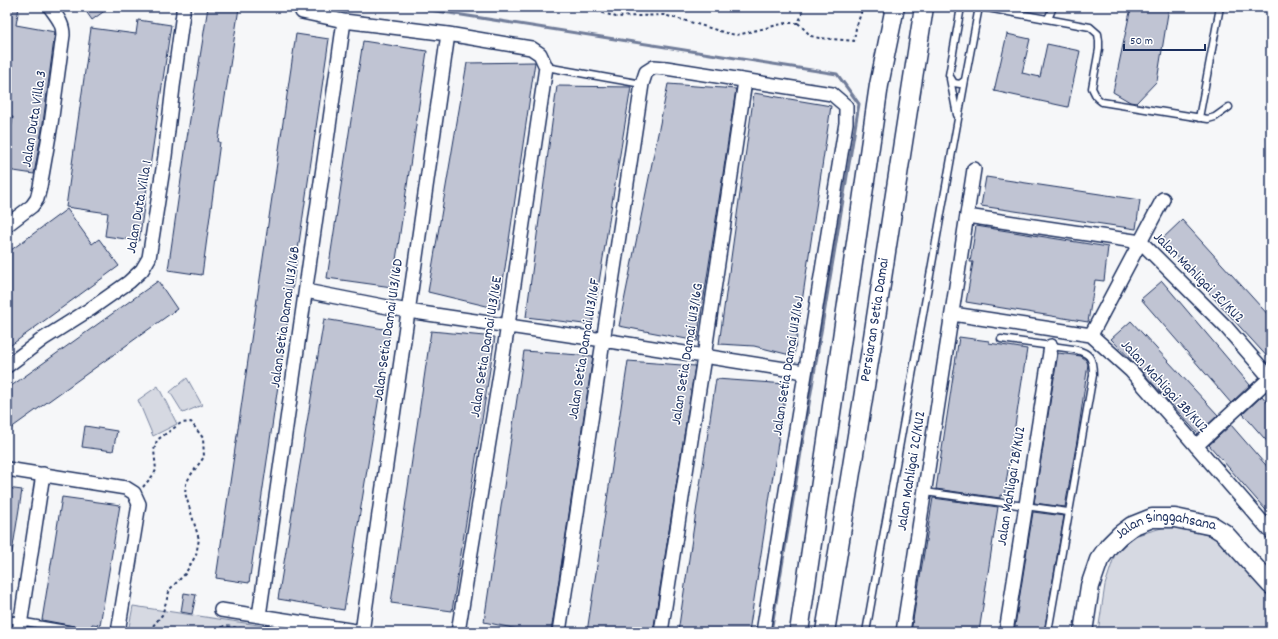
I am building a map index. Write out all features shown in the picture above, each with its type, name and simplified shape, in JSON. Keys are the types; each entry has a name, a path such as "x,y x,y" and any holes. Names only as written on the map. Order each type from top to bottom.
{"street":[{"name":"Jalan Duta Villa 3","path":"7,225 32,206 37,199 40,187 51,124 63,35 63,28 60,21 50,7"},
{"name":"Jalan Duta Villa 1","path":"7,366 129,282 142,270 149,258 165,156 183,7"},
{"name":"Persiaran Setia Damai","path":"799,632 879,85 895,7"},
{"name":"Persiaran Setia Damai","path":"825,632 874,337 924,7"},
{"path":"302,12 344,21 448,34 531,48 540,54 546,67"},
{"name":"Jalan Setia Damai U13/16B","path":"260,616 344,21"},
{"name":"Jalan Setia Damai U13/16D","path":"362,632 448,34"},
{"name":"Jalan Setia Damai U13/16E","path":"458,632 508,325 546,67"},
{"path":"644,78 654,68 666,68 745,81"},
{"name":"Jalan Setia Damai U13/16F","path":"559,632 644,78"},
{"name":"Jalan Setia Damai U13/16J","path":"745,81 832,94 846,106 846,123 804,372 763,632"},
{"name":"Jalan Setia Damai U13/16G","path":"661,632 745,81"},
{"name":"Jalan Mahligai 2C/KU2","path":"903,632 953,314 974,169"},
{"path":"953,314 1092,335 1163,199"},
{"name":"Jalan Mahligai 3C/KU2","path":"966,216 1140,242 1226,327 1271,378"},
{"path":"306,291 408,311 508,325 804,372"},
{"name":"Jalan Mahligai 3B/KU2","path":"1092,335 1131,371 1271,532"},
{"name":"Jalan Mahligai 2B/KU2","path":"1006,632 1051,346"},
{"path":"1196,446 1271,378"},
{"path":"7,469 126,488 134,493 139,504 118,632"},
{"path":"20,627 43,474"},
{"name":"Jalan Singgahsana","path":"1083,632 1090,586 1099,560 1109,546 1120,535 1132,526 1152,518 1175,518 1213,526 1224,533 1269,577"},
{"path":"220,610 362,632"}],"lane":[{"path":"958,119 949,76 961,7"},
{"path":"866,632 965,80 980,7 1090,27 1098,34 1100,41 1092,88 1097,98 1102,102 1208,119 1215,117 1229,107"},
{"path":"1048,19 1053,7"},
{"path":"1198,118 1220,7"},
{"path":"546,67 644,78"},
{"path":"949,76 954,83 960,84 965,80"},
{"path":"1001,339 1073,349 1084,352 1090,356 1093,364 1093,375 1048,632"},
{"path":"925,492 1068,512"},
{"path":"7,619 20,627 84,632"}],"path":[{"path":"585,7 616,17 664,15 737,35 786,23 798,23 811,36 854,41 856,28 863,7"},
{"path":"798,23 802,15 801,7"},
{"path":"134,493 144,486 156,470 154,450 157,440 181,423 191,422 203,438 204,457 190,476 186,484 185,493 199,539 196,555 185,574 170,589 162,615 148,632"},
{"path":"219,632 219,629 224,626 233,626 261,632"}],"shaded area":[{"path":"187,378 202,405 183,413 170,392"},
{"path":"158,386 177,424 153,436 138,400"},
{"path":"1172,525 1217,538 1260,585 1271,601 1271,632 1098,632 1105,585 1115,554 1134,536"},
{"path":"133,606 304,632 128,632"}],"building":[{"path":"7,7 19,7 16,25 55,32 43,123 34,174 7,170 7,154 13,117 7,116"},
{"path":"83,7 110,7 92,20"},
{"path":"208,7 239,8 218,142 220,142 202,275 168,270"},
{"path":"1131,7 1169,7 1157,81 1136,103 1130,102 1113,92"},
{"path":"138,20 171,25 139,241 105,236 108,213 66,207 91,28 136,34"},
{"path":"296,34 329,39 249,583 216,578"},
{"path":"1007,34 1030,39 1022,73 1040,77 1047,44 1080,51 1068,107 994,91"},
{"path":"363,41 427,51 392,287 327,278"},
{"path":"535,62 499,309 428,292 467,63"},
{"path":"668,84 736,89 697,341 619,326"},
{"path":"557,86 631,87 592,325 526,317"},
{"path":"754,93 831,106 794,356 754,346 719,344"},
{"path":"986,177 1140,200 1136,229 981,206"},
{"path":"67,209 92,244 99,239 119,266 7,348 7,253"},
{"path":"1182,220 1271,318 1271,361 1161,240"},
{"path":"976,226 1108,247 1104,281 1095,280 1088,322 966,302 973,262 970,262"},
{"path":"158,281 177,309 7,431 7,389"},
{"path":"1162,281 1250,385 1231,403 1141,299"},
{"path":"324,319 390,330 344,610 278,599"},
{"path":"1131,321 1218,415 1198,434 1111,339"},
{"path":"431,331 495,337 452,611 391,603"},
{"path":"959,337 989,341 989,343 1027,349 1004,496 1000,495 1000,498 936,489"},
{"path":"524,351 593,356 551,632 532,632 484,622"},
{"path":"1058,353 1081,356 1088,364 1077,441 1065,507 1034,503"},
{"path":"628,361 695,366 653,632 587,632"},
{"path":"716,379 787,384 749,632 678,632"},
{"path":"1262,396 1271,407 1271,446 1243,414"},
{"path":"1231,425 1271,471 1271,516 1209,445"},
{"path":"85,426 117,431 113,451 82,447"},
{"path":"7,488 22,490 12,553 7,553"},
{"path":"62,497 120,505 100,625 92,624 91,632 88,632 85,628 42,620"},
{"path":"933,498 998,507 979,632 911,632"},
{"path":"1033,512 1064,516 1044,632 1014,632"},
{"path":"184,593 196,595 192,614 181,612"}],"waterway":[{"path":"411,7 837,74 859,104 771,632"}]}
